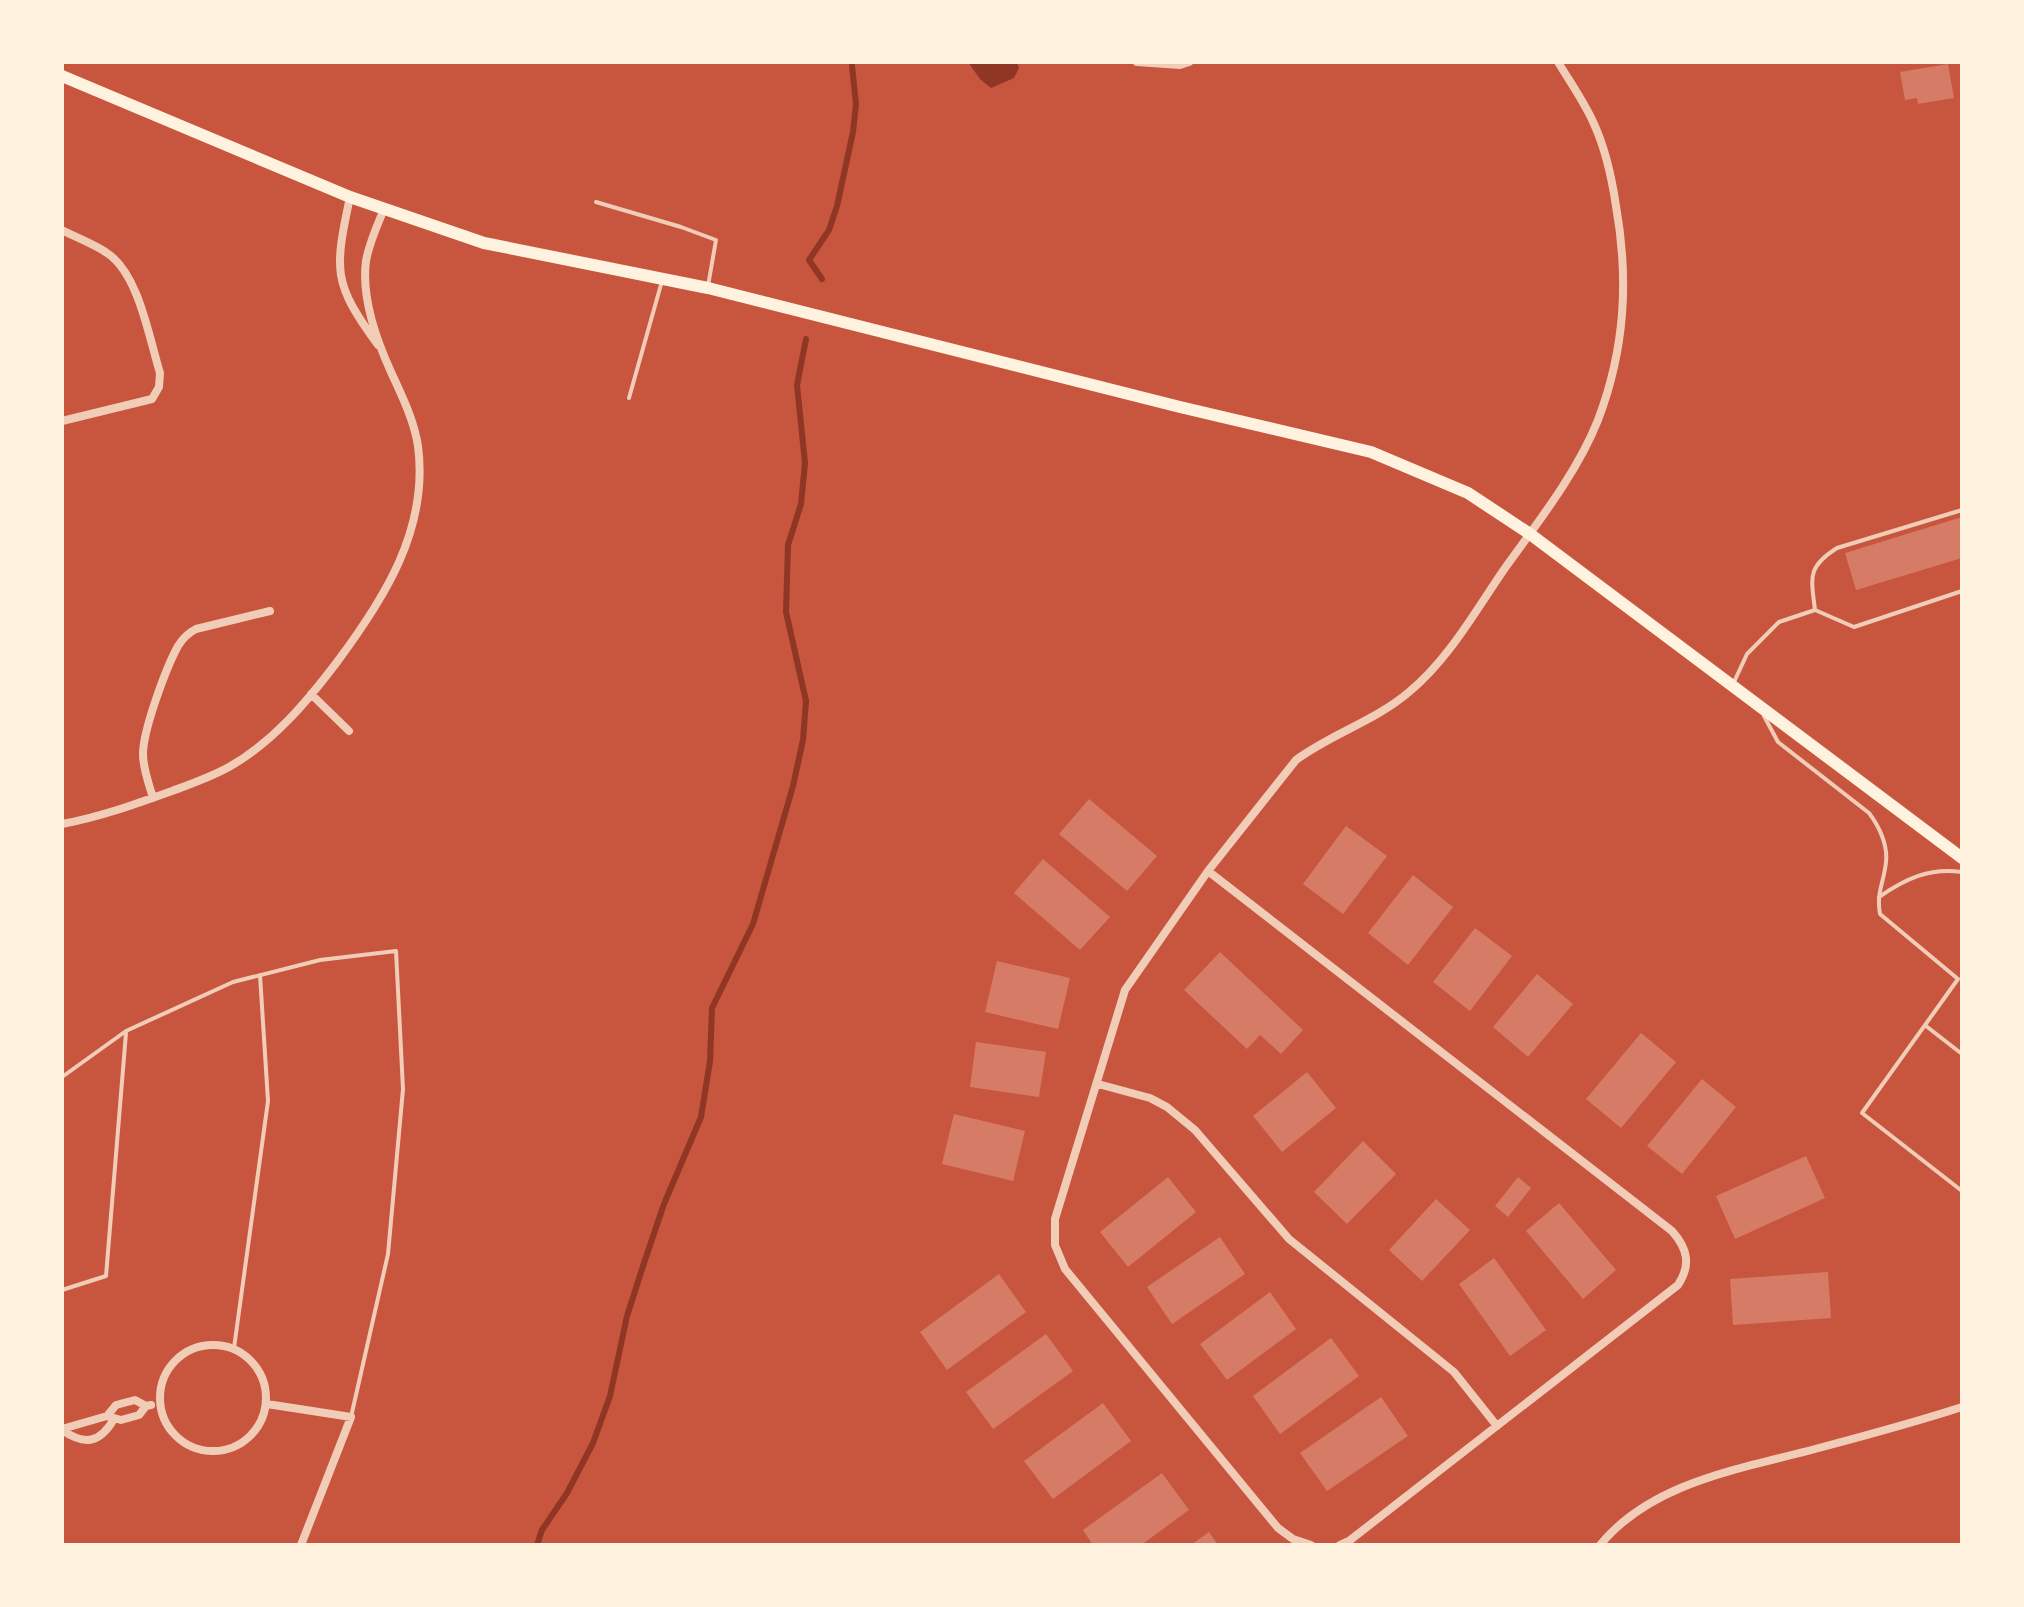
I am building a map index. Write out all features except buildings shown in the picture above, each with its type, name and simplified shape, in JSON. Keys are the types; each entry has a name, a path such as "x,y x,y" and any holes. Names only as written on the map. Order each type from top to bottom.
{"main road":[{"path":"62,76 350,197 484,243 708,288 1165,404 1371,452 1468,493 1530,534 1962,858"}],"street":[{"path":"1137,62 1180,65 1189,62"},
{"path":"1311,1545 1293,1539 1278,1528 1075,1281 1058,1256 1055,1219 1125,990 1208,871 1296,760 1312,748 1380,713 1432,670 1530,534 1568,476 1597,421 1623,329 1623,244 1612,179 1595,125 1558,62"},
{"path":"350,197 340,251 341,282 354,313 381,349"},
{"path":"62,824 153,798 226,769 248,756 273,735 311,694 372,615 387,590 416,514 419,490 418,445 404,401 381,349 366,292 370,245 384,209"},
{"path":"62,230 109,254 123,269 133,287 160,373 159,387 152,399 62,421"},
{"path":"153,798 145,771 144,745 149,722 178,646 186,634 196,629 270,611"},
{"path":"311,694 349,731"},
{"path":"1208,871 1672,1231 1685,1249 1685,1274 1678,1285 1340,1545"},
{"path":"1098,1084 1150,1098 1167,1107 1195,1130 1289,1239 1444,1363 1497,1426"},
{"path":"216,1344 234,1348 249,1358 260,1372 267,1404 260,1424 249,1437 219,1451 202,1450 187,1444 164,1419 160,1403 162,1384 169,1368 181,1354 198,1346 216,1344"},
{"path":"62,1429 76,1439 89,1440 105,1434 116,1405 135,1400 146,1406"},
{"path":"62,1429 111,1417 121,1420 139,1415 146,1406 160,1403"},
{"path":"267,1404 351,1417 301,1545"},
{"path":"1600,1545 1638,1510 1689,1483 1962,1407"}],"lane":[{"path":"596,202 716,240 708,288"},
{"path":"629,398 662,279"},
{"path":"1815,610 1812,581 1819,559 1837,548 1962,510"},
{"path":"1733,684 1747,654 1779,622 1815,610 1854,627 1962,591"},
{"path":"1756,702 1778,742 1869,813 1877,825 1887,861 1877,898 1880,914 1960,980 1862,1113 1962,1191"},
{"path":"1877,898 1916,875 1946,870 1962,872"},
{"path":"62,1077 126,1031 233,982 320,960 396,951 403,1089 388,1254 351,1417"},
{"path":"234,1348 268,1101 260,975"},
{"path":"1926,1026 1962,1054"},
{"path":"62,1290 106,1276 126,1031"}],"shaded area":[{"path":"968,62 1017,62 1019,68 1014,78 991,88"}],"waterway":[{"path":"822,279 809,260 829,230 837,206 853,132 856,104 852,66"},
{"path":"537,1545 542,1530 567,1493 593,1443 610,1396 627,1316 644,1263 664,1204 701,1117 710,1061 712,1008 753,924 793,786 803,740 806,701 786,612 788,545 801,504 805,463 797,385 806,339"}]}
